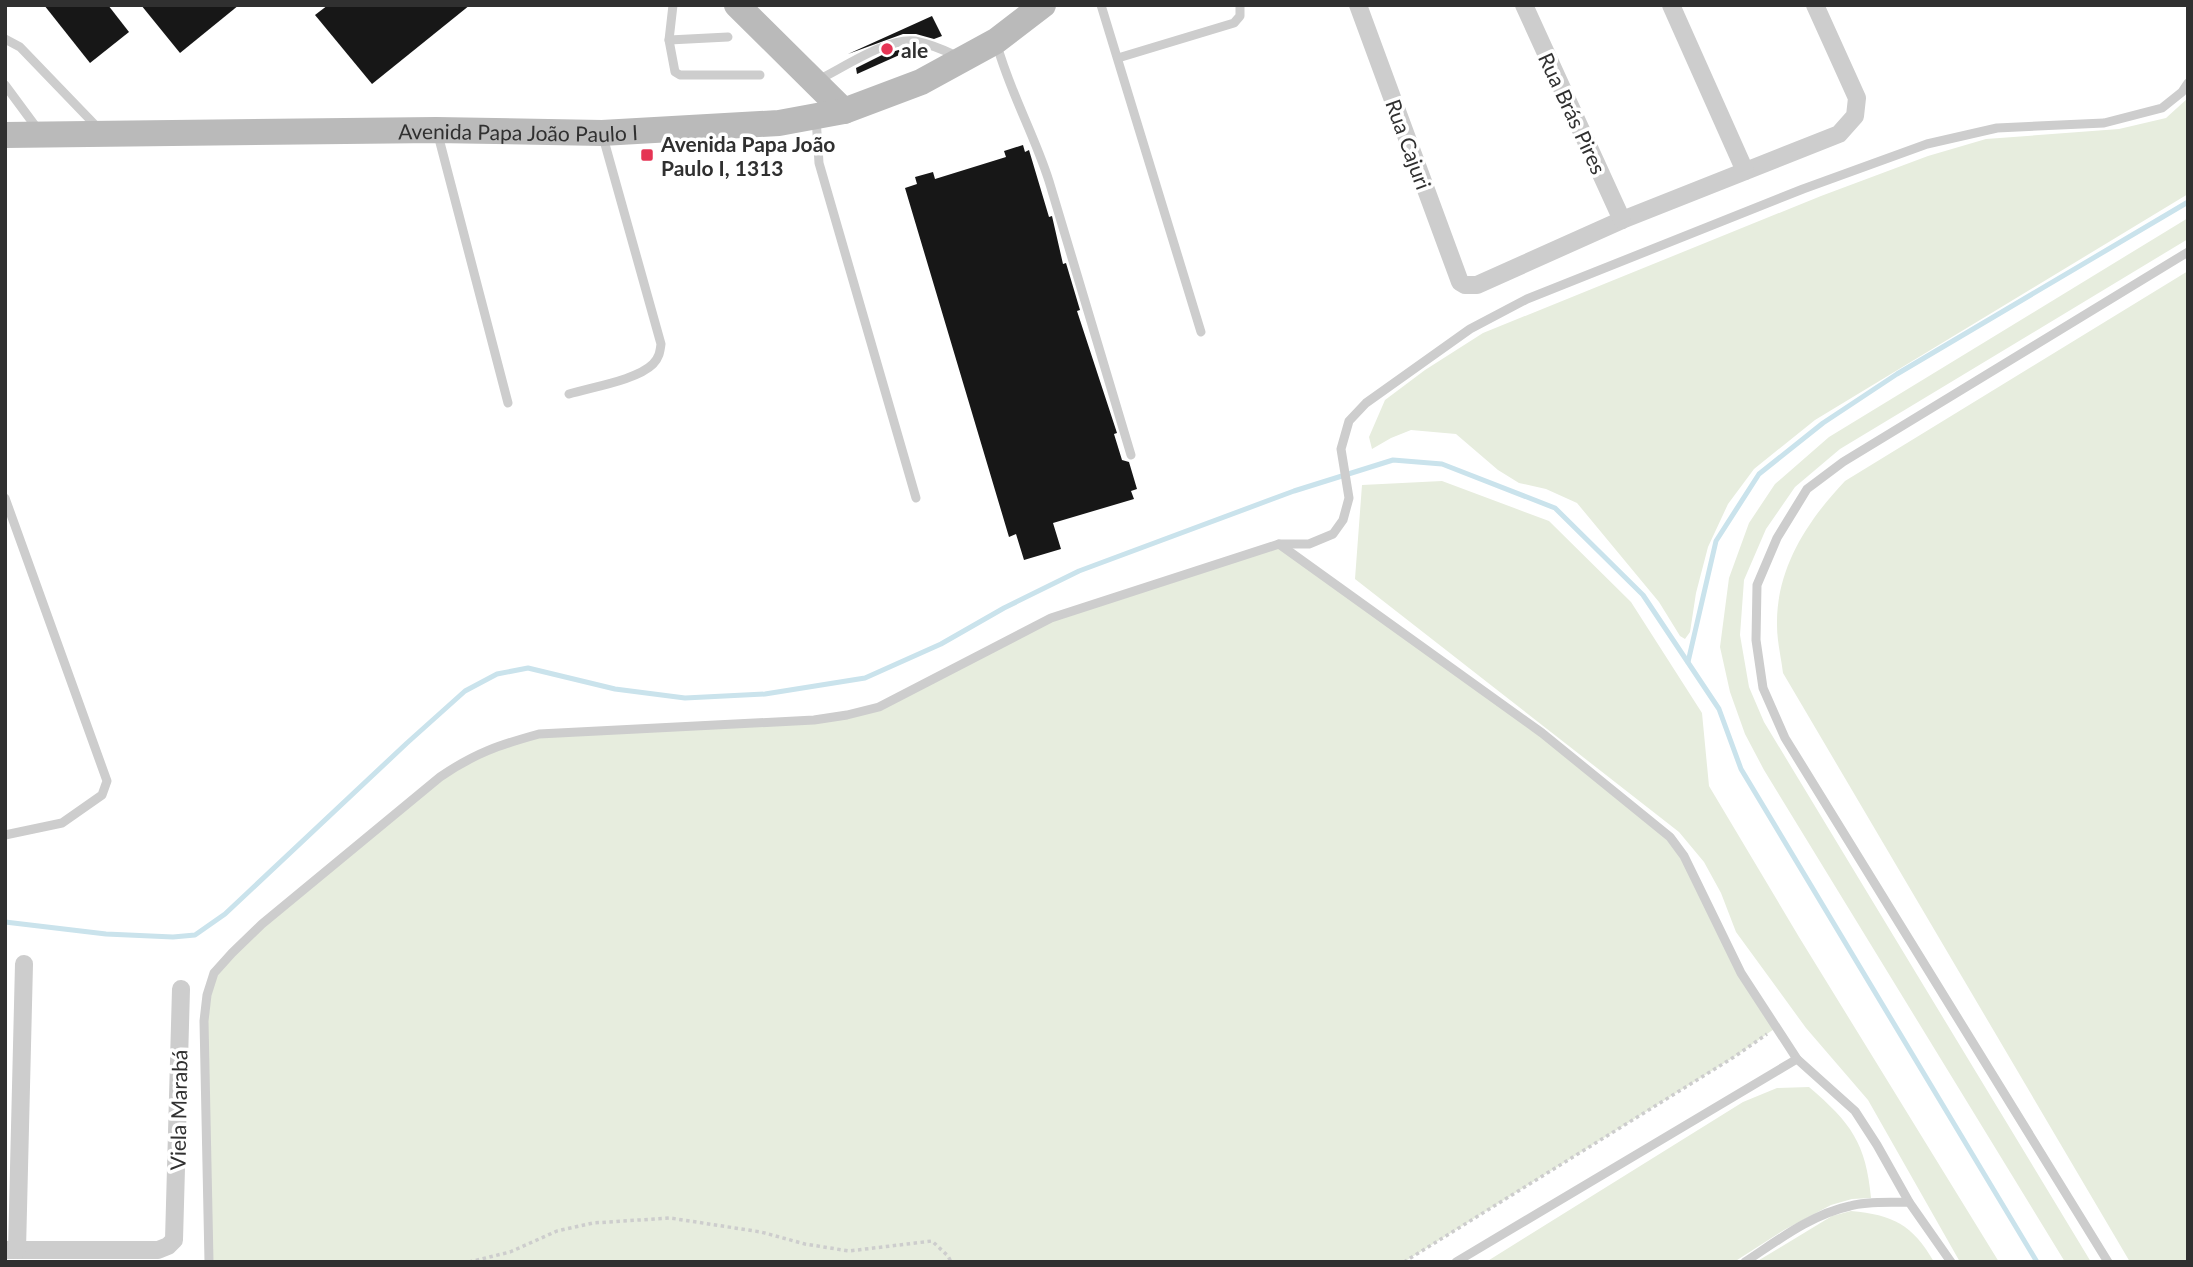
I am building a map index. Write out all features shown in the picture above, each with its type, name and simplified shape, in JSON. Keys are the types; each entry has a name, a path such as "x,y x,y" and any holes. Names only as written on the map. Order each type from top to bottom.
{"main road":[{"path":"737,5 844,111"},
{"name":"Avenida Papa João Paulo I","path":"5,135 436,130 602,133 779,123 844,111 921,82 996,41 1043,5"}],"street":[{"name":"Rua Cajuri","path":"1358,5 1460,282 1471,286 1478,285 1622,220"},
{"name":"Rua Brás Pires","path":"1524,5 1622,220"},
{"path":"1671,5 1745,171"},
{"path":"1622,220 1839,134 1855,116 1857,98 1815,5"},
{"path":"11,1250 24,964"},
{"name":"Viela Marabá","path":"11,1250 158,1250 174,1240 181,989"}],"lane":[{"path":"673,5 669,40 675,72 680,75 760,75"},
{"path":"1101,5 1201,332"},
{"path":"1118,58 1234,23 1240,16 1240,5"},
{"path":"669,40 728,37"},
{"path":"5,39 20,47 105,135"},
{"path":"815,82 873,52 900,42 913,41 932,45 965,59"},
{"path":"996,41 1007,80 1049,181 1131,455"},
{"path":"209,1262 204,1021 207,995 214,973 262,924 440,776 466,759 499,744 539,734 814,720 848,715 879,707 1051,618 1279,544 1309,544 1333,534 1343,520 1349,498 1341,449 1349,421 1366,403 1471,329 1527,299 1816,184 1927,144 1997,128 2104,122 2162,108 2182,92 2188,83"},
{"path":"5,85 42,135"},
{"path":"816,118 819,163 916,498"},
{"path":"436,130 508,402"},
{"path":"569,394 638,374 652,366 659,357 661,344 602,133"},
{"path":"2108,1262 1785,738 1763,688 1756,640 1757,584 1777,538 1807,489 1843,462 2188,252"},
{"path":"5,498 107,781 102,795 62,824 5,835"},
{"path":"1279,544 1542,733 1670,837 1684,856 1741,973 1797,1059 1855,1111 1909,1202 1951,1262"},
{"path":"1456,1262 1797,1059"},
{"path":"1745,1262 1786,1235 1832,1210 1853,1205 1909,1202"}],"path":[{"path":"1404,1262 1734,1058 1777,1027"},
{"path":"469,1262 510,1252 569,1228 593,1223 670,1217 761,1232 805,1244 849,1251 932,1241 951,1262"}],"green space":[{"path":"2188,98 2188,194 1815,420 1754,469 1728,504 1708,547 1696,593 1690,632 1685,639 1680,636 1659,602 1577,503 1546,489 1519,483 1498,470 1456,434 1411,430 1372,449 1369,437 1385,400 1425,370 1483,333 1821,196 1928,156 1986,139 2119,129 2166,118"},
{"path":"2188,218 2188,239 1840,449 1795,487 1766,529 1744,580 1740,635 1749,687 1764,722 2091,1262 2065,1262 1764,770 1745,734 1730,692 1720,647 1729,578 1749,523 1775,484 1829,437"},
{"path":"2188,271 2188,1262 2130,1262 1783,673 1777,631 1778,604 1788,565 1797,546 1819,512 1845,481"},
{"path":"1442,481 1549,521 1631,602 1702,713 1709,786 1999,1262 1960,1262 1868,1100 1806,1028 1736,932 1721,893 1704,862 1679,832 1355,579 1362,485"},
{"path":"1279,544 1542,733 1670,837 1741,973 1777,1027 1734,1057 1404,1262 209,1262 204,1021 214,973 232,953 456,766 520,739 814,720 879,707 1051,618"},
{"path":"1809,1087 1836,1112 1854,1135 1865,1163 1871,1198 1852,1199 1831,1205 1784,1230 1734,1262 1486,1262 1743,1102 1777,1088"},
{"path":"1851,1211 1879,1215 1900,1224 1918,1239 1934,1262 1756,1262 1832,1216"}],"building":[{"path":"44,5 108,5 129,32 90,63"},
{"path":"141,5 239,5 180,53"},
{"path":"328,5 470,5 372,84 315,15"},
{"path":"932,16 942,36 934,39 903,34 848,54"},
{"path":"915,48 857,74 856,68 882,55"},
{"path":"1023,145 1025,152 1029,150 1049,217 1052,216 1063,264 1066,263 1080,310 1077,311 1117,433 1114,434 1122,460 1129,462 1137,489 1131,491 1134,499 1053,523 1061,549 1024,560 1016,534 1009,537 905,188 917,184 915,177 933,172 935,179 1006,157 1004,151"}],"waterway":[{"path":"1688,662 1716,541 1759,474 1823,423 1897,374 2188,202"},
{"path":"5,922 106,934 173,937 195,935 225,914 465,691 497,674 528,668 615,689 685,698 765,694 865,678 941,644 1004,608 1079,571 1294,491 1393,460 1442,464 1555,508 1643,595 1719,709 1741,769 2037,1262"}],"place":[{"name":"ale","path":"887,49"},
{"name":"Avenida Papa João Paulo I, 1313","path":"647,155"}]}
